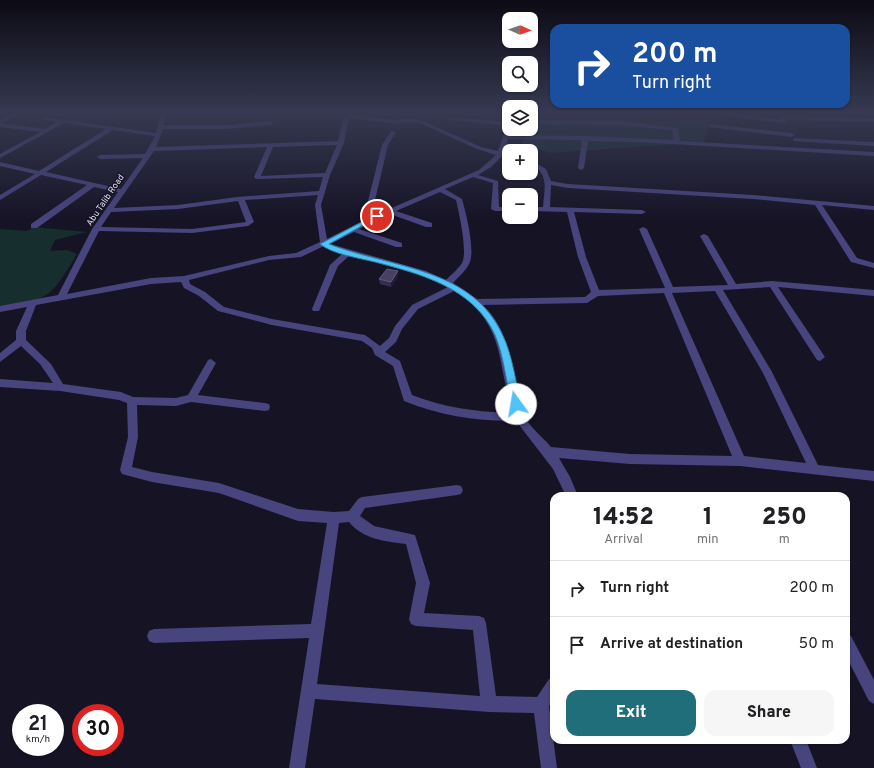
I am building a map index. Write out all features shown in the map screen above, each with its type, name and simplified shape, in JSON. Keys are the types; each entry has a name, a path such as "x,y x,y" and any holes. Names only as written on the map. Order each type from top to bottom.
{"street":[{"path":"0,156 13,149"},
{"path":"0,198 79,149"},
{"path":"152,149 157,149"},
{"name":"Abu Talib Road","path":"61,298 96,229 110,210 121,191 152,149"},
{"path":"269,149 257,177 258,178 327,175"},
{"path":"324,244 318,205 327,175 338,149"},
{"path":"366,222 384,149"},
{"path":"482,149 502,154"},
{"path":"580,168 583,149"},
{"path":"801,149 874,154"},
{"path":"100,157 146,156"},
{"path":"0,309 151,281 184,279 269,258 298,256 389,211 473,175 502,156"},
{"path":"0,164 121,191"},
{"path":"538,165 548,177 549,183 547,189 546,210"},
{"path":"473,175 496,182 495,209 502,209"},
{"path":"549,183 874,208"},
{"path":"34,226 92,185"},
{"path":"378,353 393,340 398,328 415,307 430,301 451,285 466,263 467,248 459,199 439,189"},
{"path":"110,210 178,207 241,199 321,193"},
{"path":"96,229 192,231 248,224 250,222 241,199"},
{"path":"817,203 854,260 874,266"},
{"path":"538,209 642,212"},
{"path":"389,211 428,225"},
{"path":"570,211 582,257 596,293"},
{"path":"352,229 399,245"},
{"path":"643,229 740,461"},
{"path":"704,236 734,288"},
{"path":"324,244 348,253 397,265 451,285 477,302 491,320 500,336 519,417 547,452 571,492"},
{"path":"316,309 334,265 348,253"},
{"path":"184,279 187,286 202,294 221,309 280,324 364,338 376,346 378,353 397,364 408,398 427,406 469,416 519,417"},
{"path":"477,302 587,300 596,293 718,289 772,284 874,292"},
{"path":"772,284 820,357"},
{"path":"718,289 767,372 814,469"},
{"path":"33,303 21,331 21,341 43,360 54,373 60,387"},
{"path":"0,358 21,341"},
{"path":"190,398 211,363"},
{"path":"0,383 60,387 122,396 132,401 176,402 190,398 265,407"},
{"path":"132,401 133,438 126,470 152,477 219,488 298,515 334,518 352,516 362,503 457,490"},
{"path":"547,452 630,459 740,461 874,476"},
{"path":"352,516 359,525 371,533 411,539 423,584 416,619 479,622 489,704"},
{"path":"297,768 334,518"},
{"path":"154,636 317,631"},
{"path":"850,649 874,696"},
{"path":"549,768 541,705 550,690"},
{"path":"308,691 489,704 541,705"},
{"path":"800,744 809,768"}],"green space":[{"path":"538,149 538,149 609,149 551,153"},
{"path":"34,227 87,232 55,240 50,251 67,250 77,254 61,279 48,294 40,299 30,302 0,308 0,229 27,231"}],"building":[{"path":"387,269 398,271 391,282 379,279"}],"route":[{"path":"377,216 324,244 348,253 397,265 448,283 477,302 491,320 500,336 516,404"}]}
